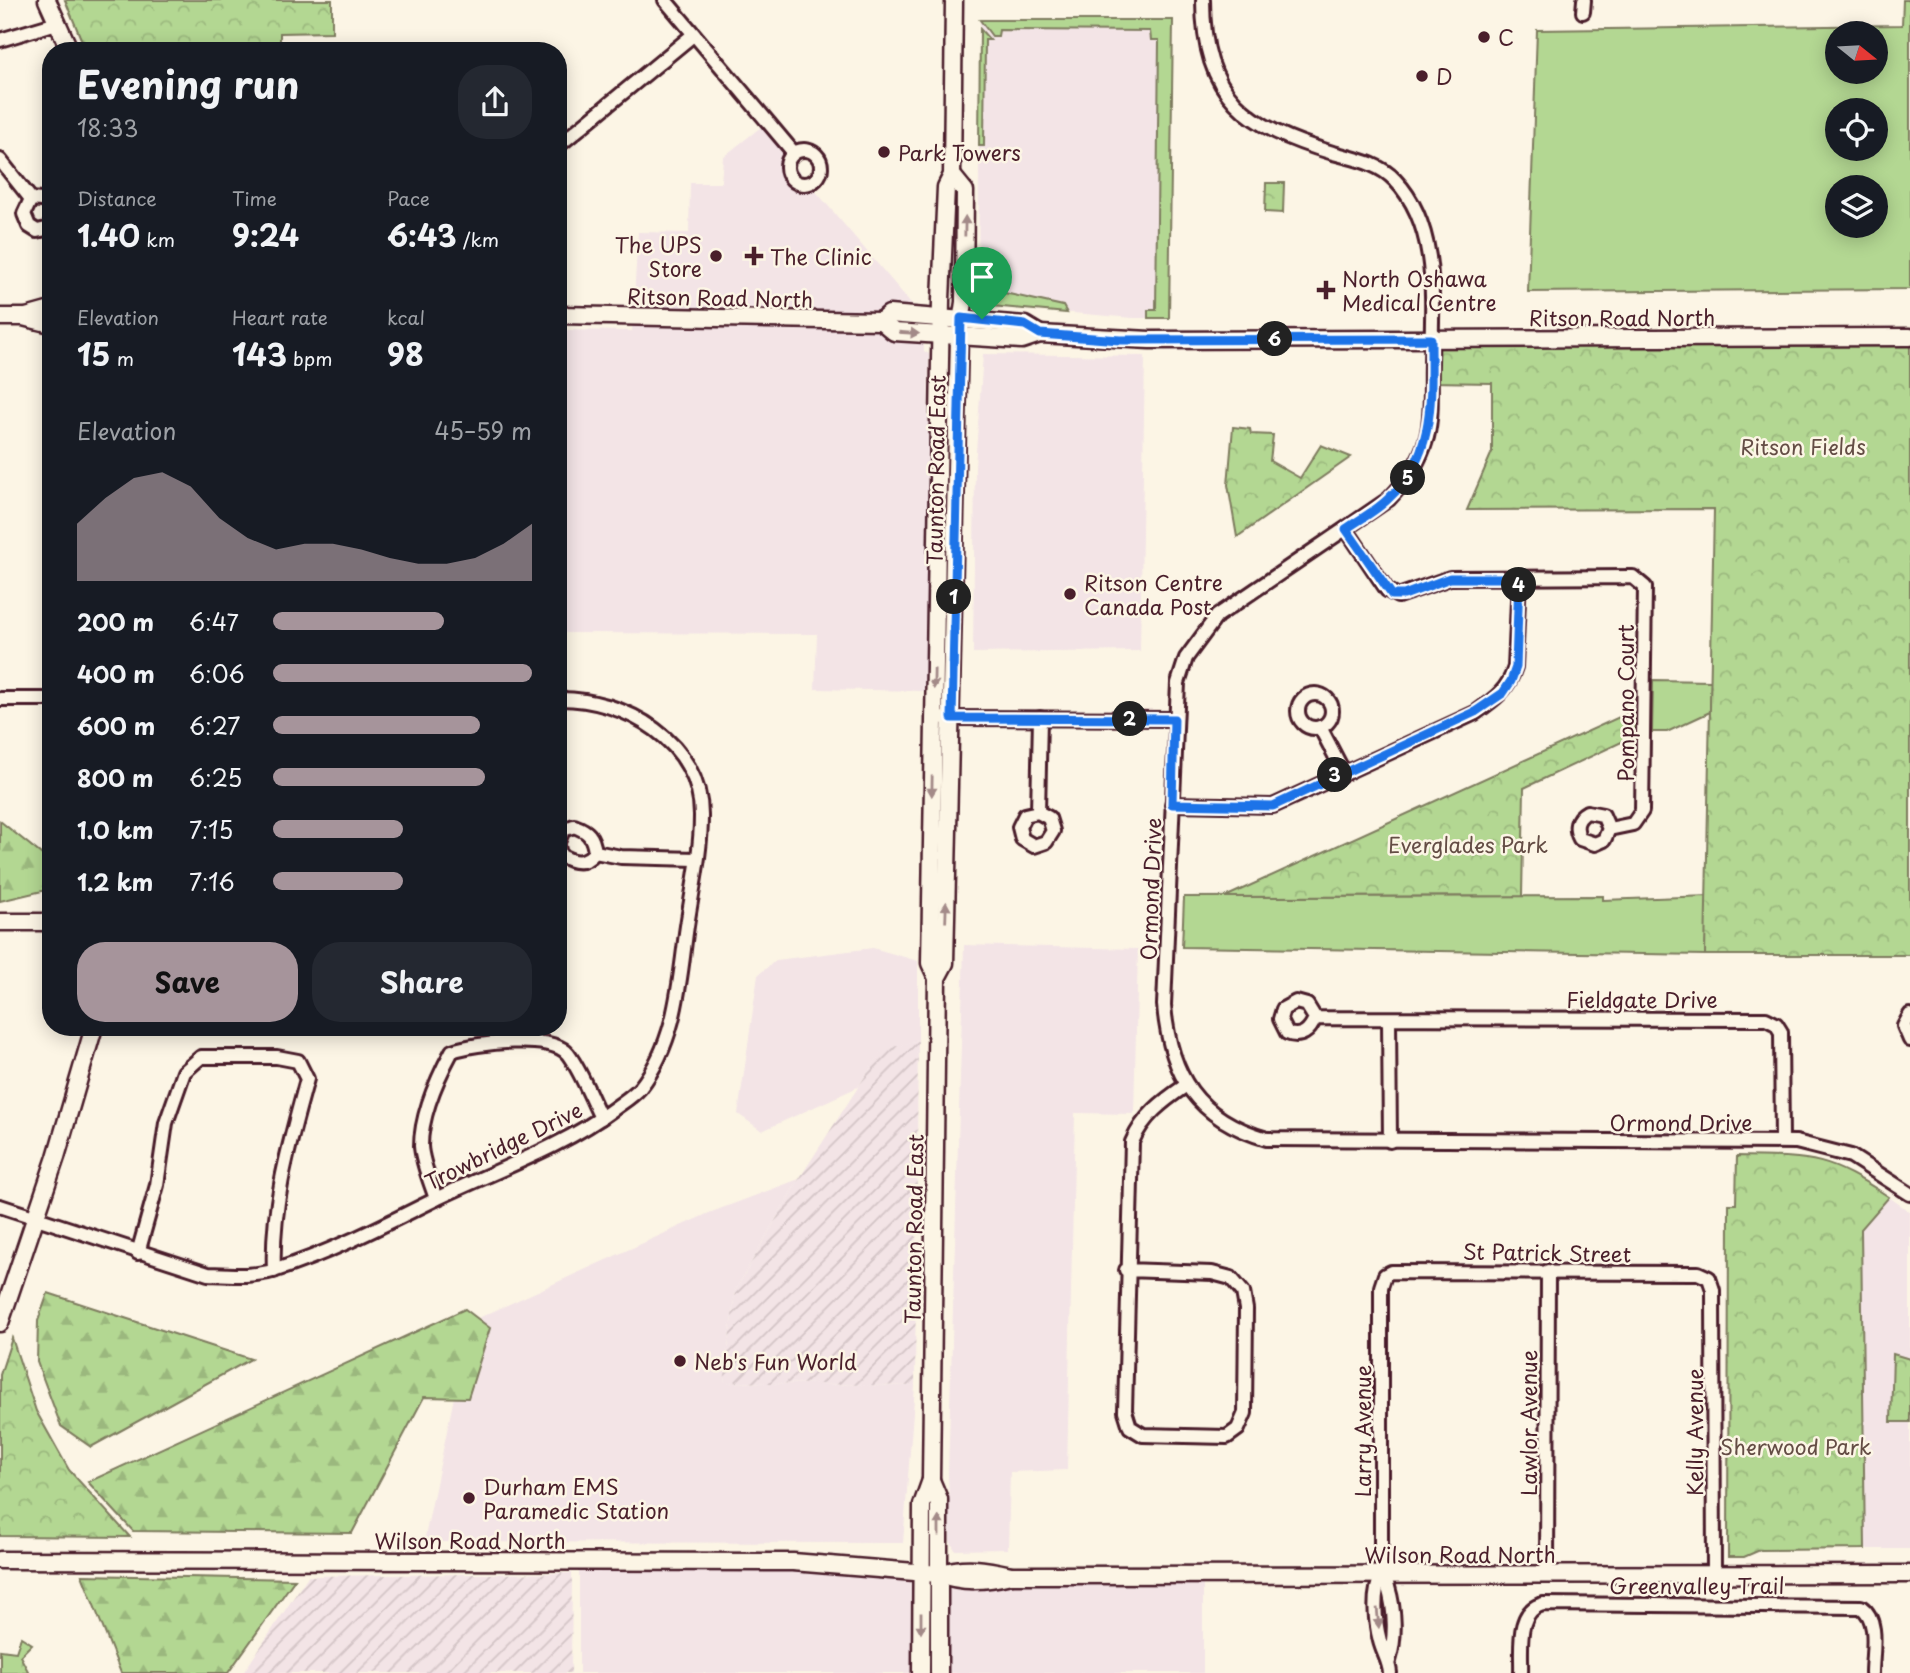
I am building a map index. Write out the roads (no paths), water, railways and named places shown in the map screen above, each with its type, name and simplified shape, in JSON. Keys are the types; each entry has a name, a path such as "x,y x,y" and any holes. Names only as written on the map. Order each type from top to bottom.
{"main road":[{"path":"47,0 66,42"},
{"name":"Taunton Road East","path":"921,1673 922,1505 931,1480 937,978 930,963 940,336 946,187 952,175 954,0"},
{"name":"Taunton Road East","path":"937,978 945,963 959,337 965,191 952,175"},
{"path":"0,317 23,317 42,312"},
{"name":"Ritson Road North","path":"881,321 889,314 961,318 1025,325 1040,334"},
{"name":"Ritson Road North","path":"567,315 881,321 894,332 1022,340 1040,334 1120,340 1910,337"},
{"path":"23,317 42,322"},
{"path":"0,922 42,922"},
{"path":"0,1323 91,1036"},
{"name":"Taunton Road East","path":"931,1480 939,1499 939,1673"},
{"name":"Wilson Road North","path":"0,1560 793,1562 939,1574 956,1568 985,1569 1011,1575 1910,1574"}],"street":[{"path":"665,0 794,153"},
{"name":"Ormond Drive","path":"1203,0 1203,31 1213,71 1244,113 1289,140 1374,165 1394,179 1407,196 1422,227 1431,277 1430,414 1420,456 1407,480 1389,499 1217,616 1199,637 1181,670 1174,719 1164,1005 1169,1047 1185,1086 1215,1116 1237,1131 1267,1139 1782,1141 1812,1144 1851,1156 1910,1194"},
{"path":"0,40 57,23"},
{"path":"567,139 693,35"},
{"path":"0,160 31,199 42,200"},
{"path":"31,199 24,214 29,226 37,231 42,230"},
{"path":"1172,804 1273,806 1343,771 1475,712 1503,693 1516,667 1519,578 1450,578 1404,595 1392,595 1346,529"},
{"name":"Pompano Court","path":"1519,578 1633,578 1645,587 1643,811 1633,824 1609,829"},
{"path":"0,699 42,699"},
{"name":"Trowbridge Drive","path":"0,1206 208,1274 244,1276 274,1271 370,1233 436,1199 538,1153 601,1118 638,1090 664,1050 676,1005 702,815 694,781 663,734 638,717 608,705 567,700"},
{"path":"933,718 1174,719"},
{"path":"1038,812 1041,718"},
{"path":"1321,727 1343,771"},
{"path":"567,828 573,826 587,831 594,840 595,852"},
{"path":"567,859 582,862 595,852 621,857 696,859"},
{"path":"1910,1015 1904,1026 1910,1040"},
{"name":"Fieldgate Drive","path":"1315,1018 1766,1019 1776,1024 1781,1032 1782,1141"},
{"path":"1389,1020 1390,1141"},
{"path":"436,1199 421,1147 426,1121 442,1071 452,1051 472,1044 549,1042 567,1052 601,1118"},
{"path":"138,1253 157,1185 166,1123 184,1072 201,1057 277,1057 298,1062 307,1079 284,1163 273,1247 274,1271"},
{"path":"1126,1270 1212,1273 1231,1278 1242,1292 1246,1309 1245,1413 1238,1429 1227,1437 1143,1435 1130,1427 1125,1411 1126,1270 1132,1142 1138,1127 1150,1113 1185,1086"},
{"name":"St Patrick Street","path":"1381,1287 1385,1275 1399,1270 1548,1271 1698,1273 1709,1278 1713,1290"},
{"name":"Lawlor Avenue","path":"1546,1575 1548,1271"},
{"name":"Larry Avenue","path":"1381,1287 1382,1575 1375,1593 1380,1641 1389,1667"},
{"name":"Kelly Avenue","path":"1713,1290 1714,1574"},
{"name":"Greenvalley Trail","path":"1521,1673 1522,1628 1526,1614 1533,1606 1584,1604 1861,1607 1869,1612 1872,1624 1872,1673"}],"place":[{"name":"C","path":"1484,37"},
{"name":"D","path":"1422,76"},
{"name":"Park Towers","path":"884,152"},
{"name":"The UPS Store","path":"716,256"},
{"name":"The Clinic","path":"754,256"},
{"name":"North Oshawa Medical Centre","path":"1326,290"},
{"name":"Ritson Centre Canada Post","path":"1070,594"},
{"name":"Neb's Fun World","path":"680,1361"},
{"name":"Durham EMS Paramedic Station","path":"469,1498"}],"park label":[{"name":"Ritson Fields","path":"1803,446"},
{"name":"Everglades Park","path":"1468,844"},
{"name":"Sherwood Park","path":"1796,1446"}]}
